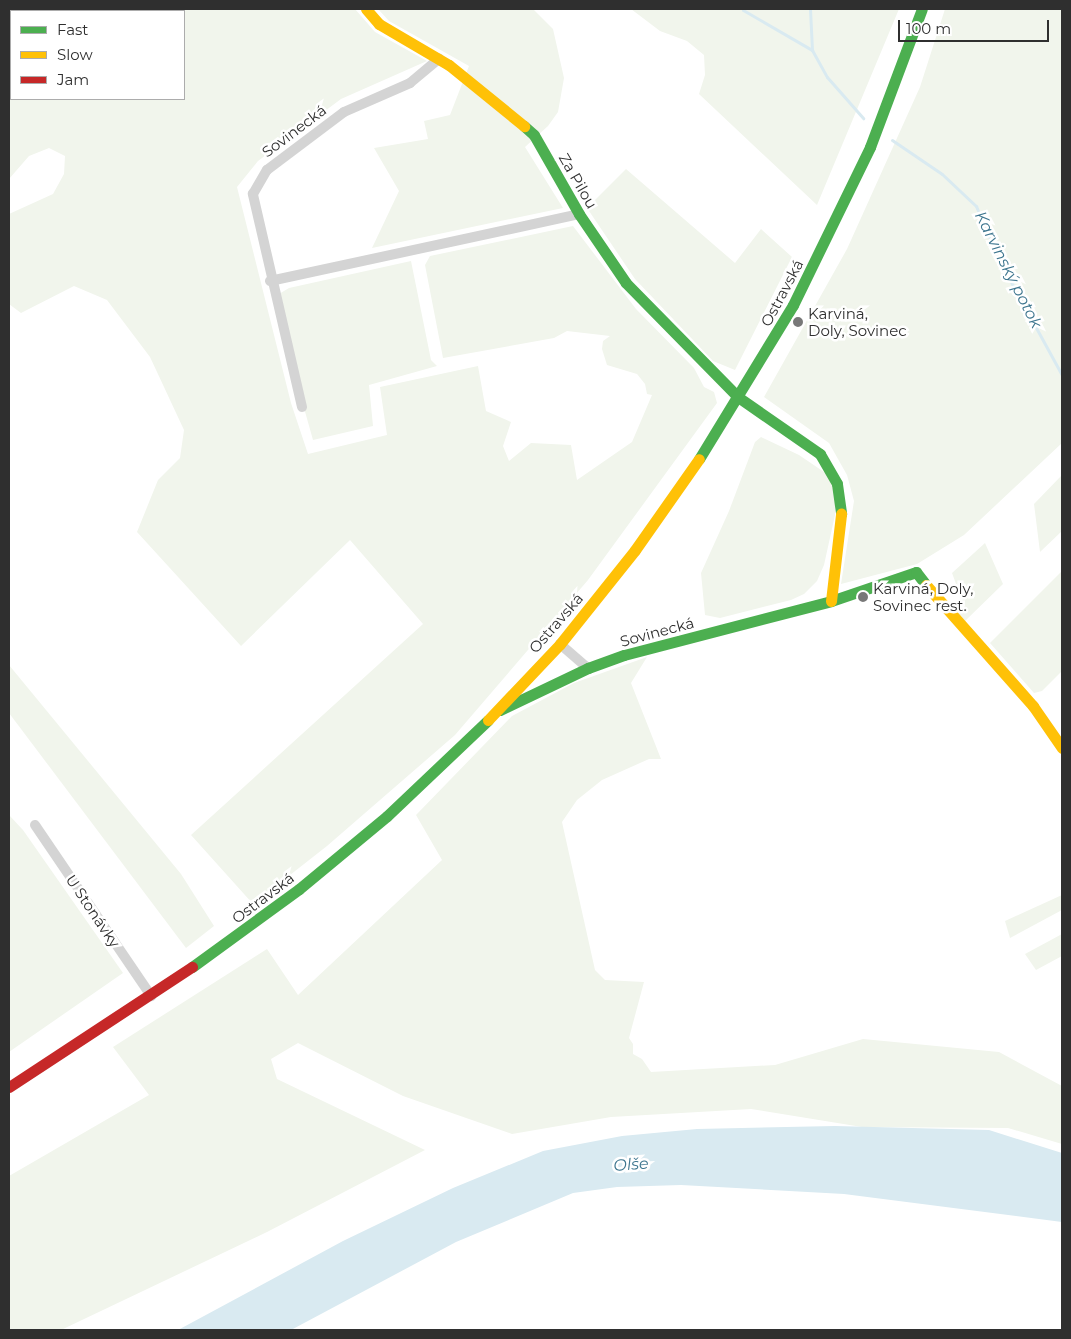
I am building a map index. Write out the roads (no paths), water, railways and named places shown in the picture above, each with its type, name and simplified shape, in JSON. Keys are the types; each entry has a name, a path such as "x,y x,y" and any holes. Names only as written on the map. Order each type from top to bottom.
{"street":[{"name":"Za Pilou","path":"366,9 379,24 439,59 534,135 579,214 626,283 738,398"},
{"name":"Ostravská","path":"9,1087 151,996 212,954 361,838 497,711 560,644 635,550 738,398 794,305 850,191 884,115 922,9"},
{"name":"Sovinecká","path":"302,406 270,281 253,194 267,170 344,112 410,83 439,59"},
{"path":"270,281 579,214"},
{"path":"738,398 820,454 837,484 841,514 831,601"},
{"name":"Sovinecká","path":"497,711 588,668 831,601 916,572 940,604 1033,706 1062,748"},
{"path":"560,644 588,668"},
{"name":"U Stonávky","path":"35,825 151,996"}],"water":[{"name":"Olše","path":"835,1126 989,1130 1062,1153 1062,1222 844,1194 681,1185 617,1187 573,1193 456,1242 291,1330 178,1330 343,1241 453,1188 543,1151 622,1136 697,1129"}],"waterway":[{"name":"Karvinský potok","path":"810,9 812,50 827,77 863,118"},
{"path":"743,10 812,50"},
{"name":"Karvinský potok","path":"892,140 942,174 976,206 999,260 1062,375"}],"place":[{"name":"Karviná, Doly, Sovinec","path":"798,322"},
{"name":"Karviná, Doly, Sovinec rest.","path":"863,597"}]}
